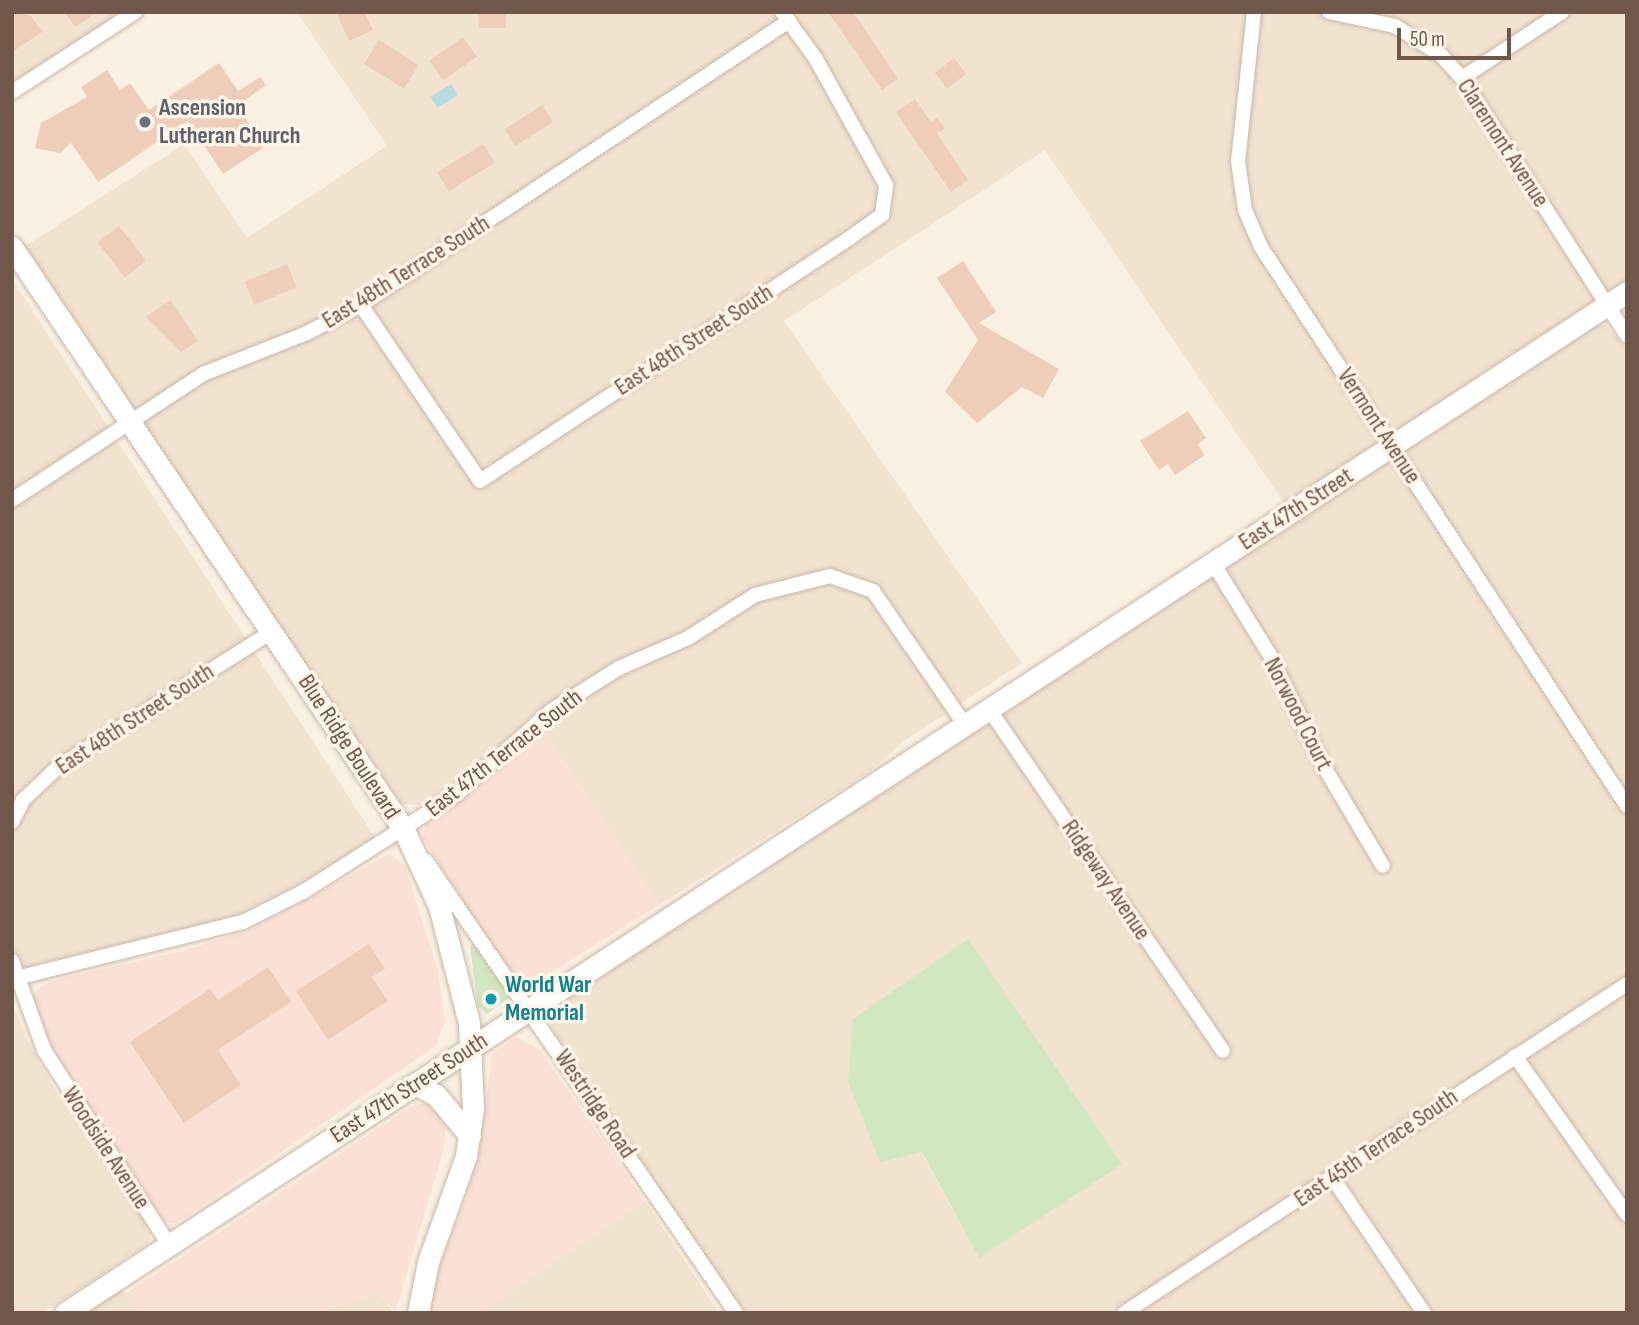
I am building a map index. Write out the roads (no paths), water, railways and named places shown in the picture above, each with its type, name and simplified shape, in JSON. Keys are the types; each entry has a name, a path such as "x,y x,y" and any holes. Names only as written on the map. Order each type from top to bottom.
{"main road":[{"name":"Blue Ridge Boulevard","path":"12,247 273,631 403,828 439,906 457,964 474,1083 470,1136 455,1194 428,1262 418,1313"},
{"name":"East 47th Street","path":"965,725 1627,292"},
{"name":"East 47th Street South","path":"65,1313 965,725"},
{"path":"415,1084 436,1095 470,1136"}],"street":[{"path":"12,92 135,12"},
{"name":"Vermont Avenue","path":"1254,12 1238,161 1245,210 1261,247 1627,806"},
{"name":"Claremont Avenue","path":"1329,12 1395,26 1441,55 1462,78 1627,336"},
{"path":"1462,78 1562,12"},
{"name":"East 48th Street South","path":"361,305 480,481 882,215 887,197 886,185 816,59 786,17"},
{"name":"East 48th Terrace South","path":"12,500 132,424 203,374 307,333 361,305 786,17"},
{"name":"Norwood Court","path":"1213,563 1271,657 1317,754 1383,866"},
{"name":"East 47th Terrace South","path":"14,979 243,922 303,892 457,794 551,711 619,668 688,638 755,595 830,576 873,591 965,725"},
{"name":"East 48th Street South","path":"12,822 23,800 58,767 273,631"},
{"name":"Ridgeway Avenue","path":"989,709 1223,1051"},
{"name":"Westridge Road","path":"403,828 530,1009 736,1313"},
{"path":"12,961 14,979"},
{"name":"Woodside Avenue","path":"14,979 44,1050 169,1245"},
{"name":"East 45th Terrace South","path":"1124,1313 1627,984"},
{"path":"1515,1056 1627,1215"},
{"path":"1332,1177 1424,1313"}],"water":[{"path":"451,84 458,95 438,108 431,97"}],"place":[{"name":"Ascension Lutheran Church","path":"145,122"},
{"name":"World War Memorial","path":"491,999"}]}
